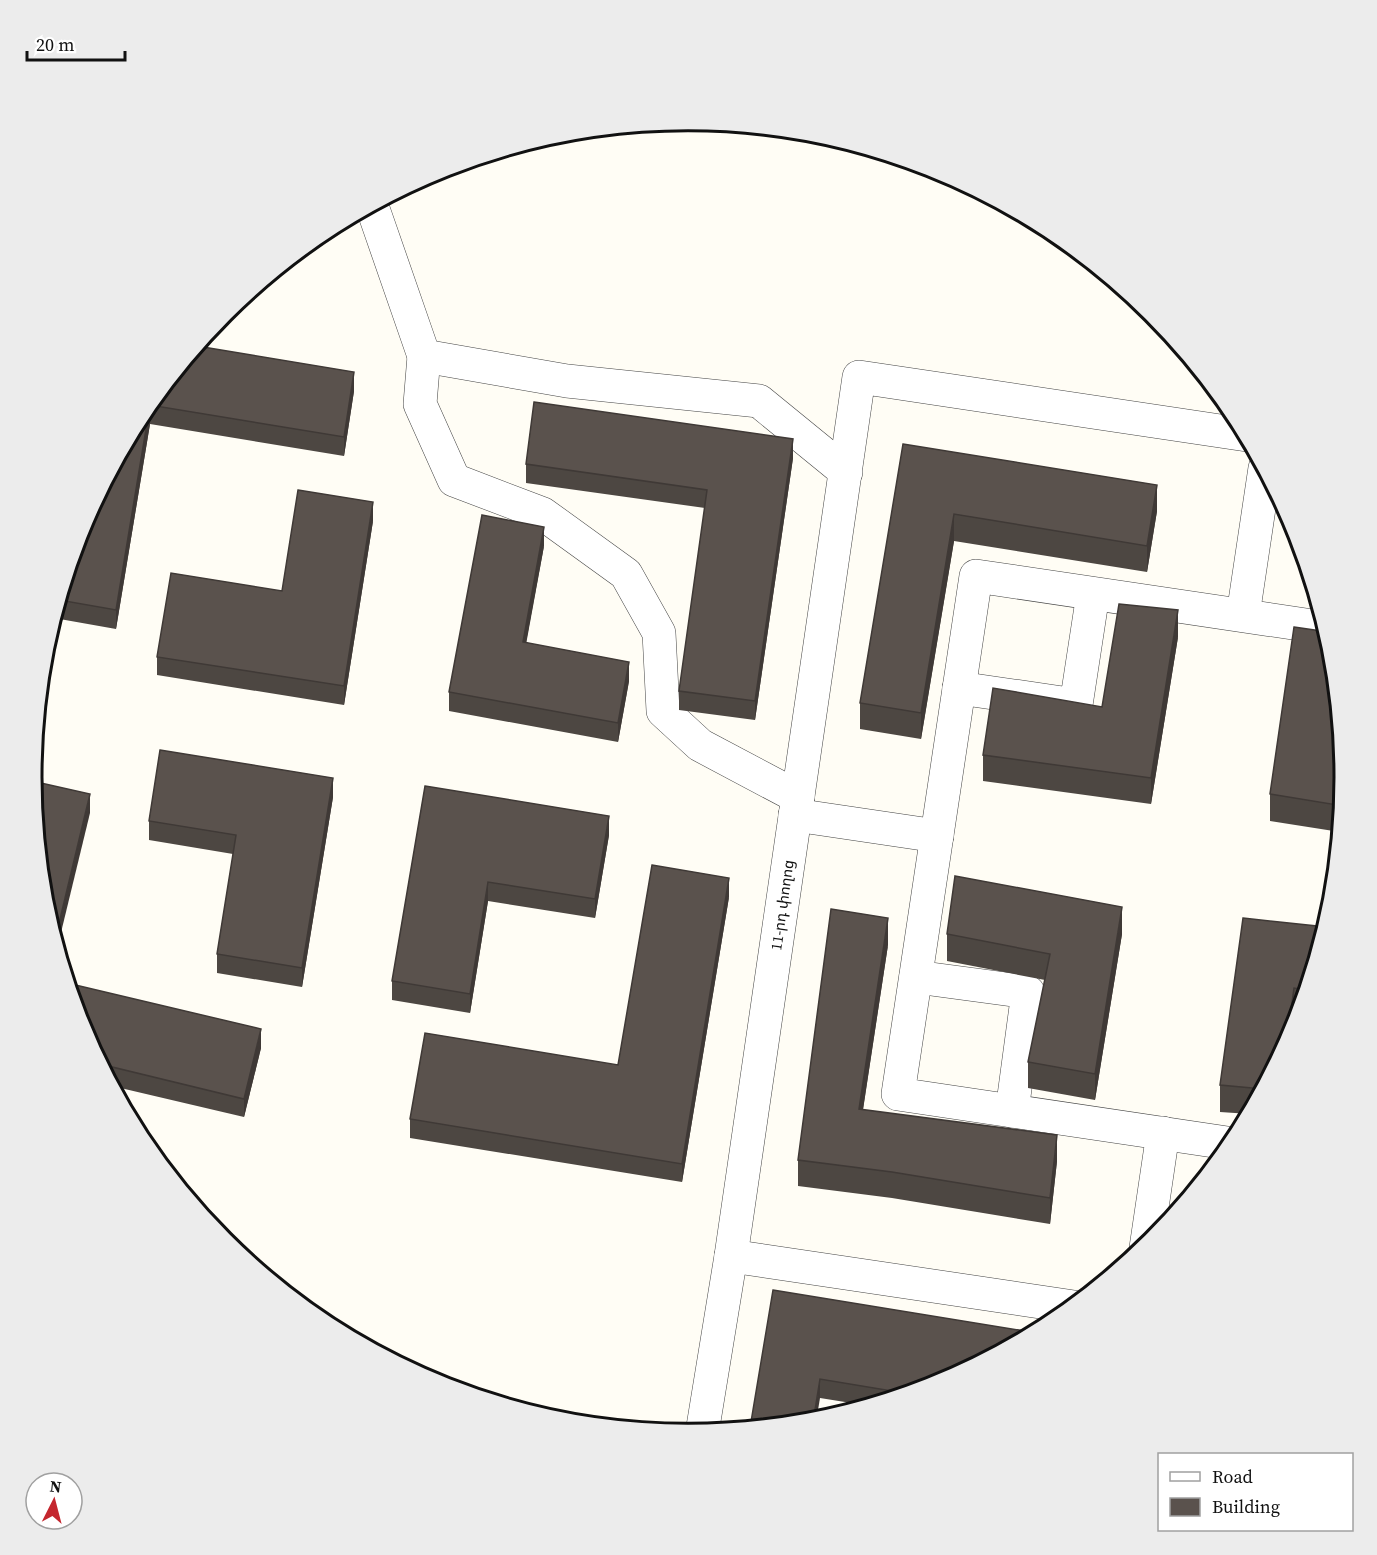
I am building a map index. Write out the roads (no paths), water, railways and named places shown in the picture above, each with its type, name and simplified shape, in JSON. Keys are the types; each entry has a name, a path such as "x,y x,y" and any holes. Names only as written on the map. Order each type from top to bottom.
{"street":[{"path":"374,213 424,356 420,404 454,480 543,514 626,574 659,633 663,711 700,745 797,806 937,836"},
{"path":"424,356 567,381 759,401 846,472"},
{"name":"11-րդ փողոց","path":"704,1424 731,1256 859,376 1235,433"},
{"path":"1243,615 1262,481"},
{"path":"1222,1142 898,1094 975,576 1317,627"},
{"path":"959,688 1077,705 1093,594"},
{"path":"916,977 1028,992 1012,1111"},
{"path":"1148,1233 1163,1133"},
{"path":"731,1256 1061,1305"}]}
